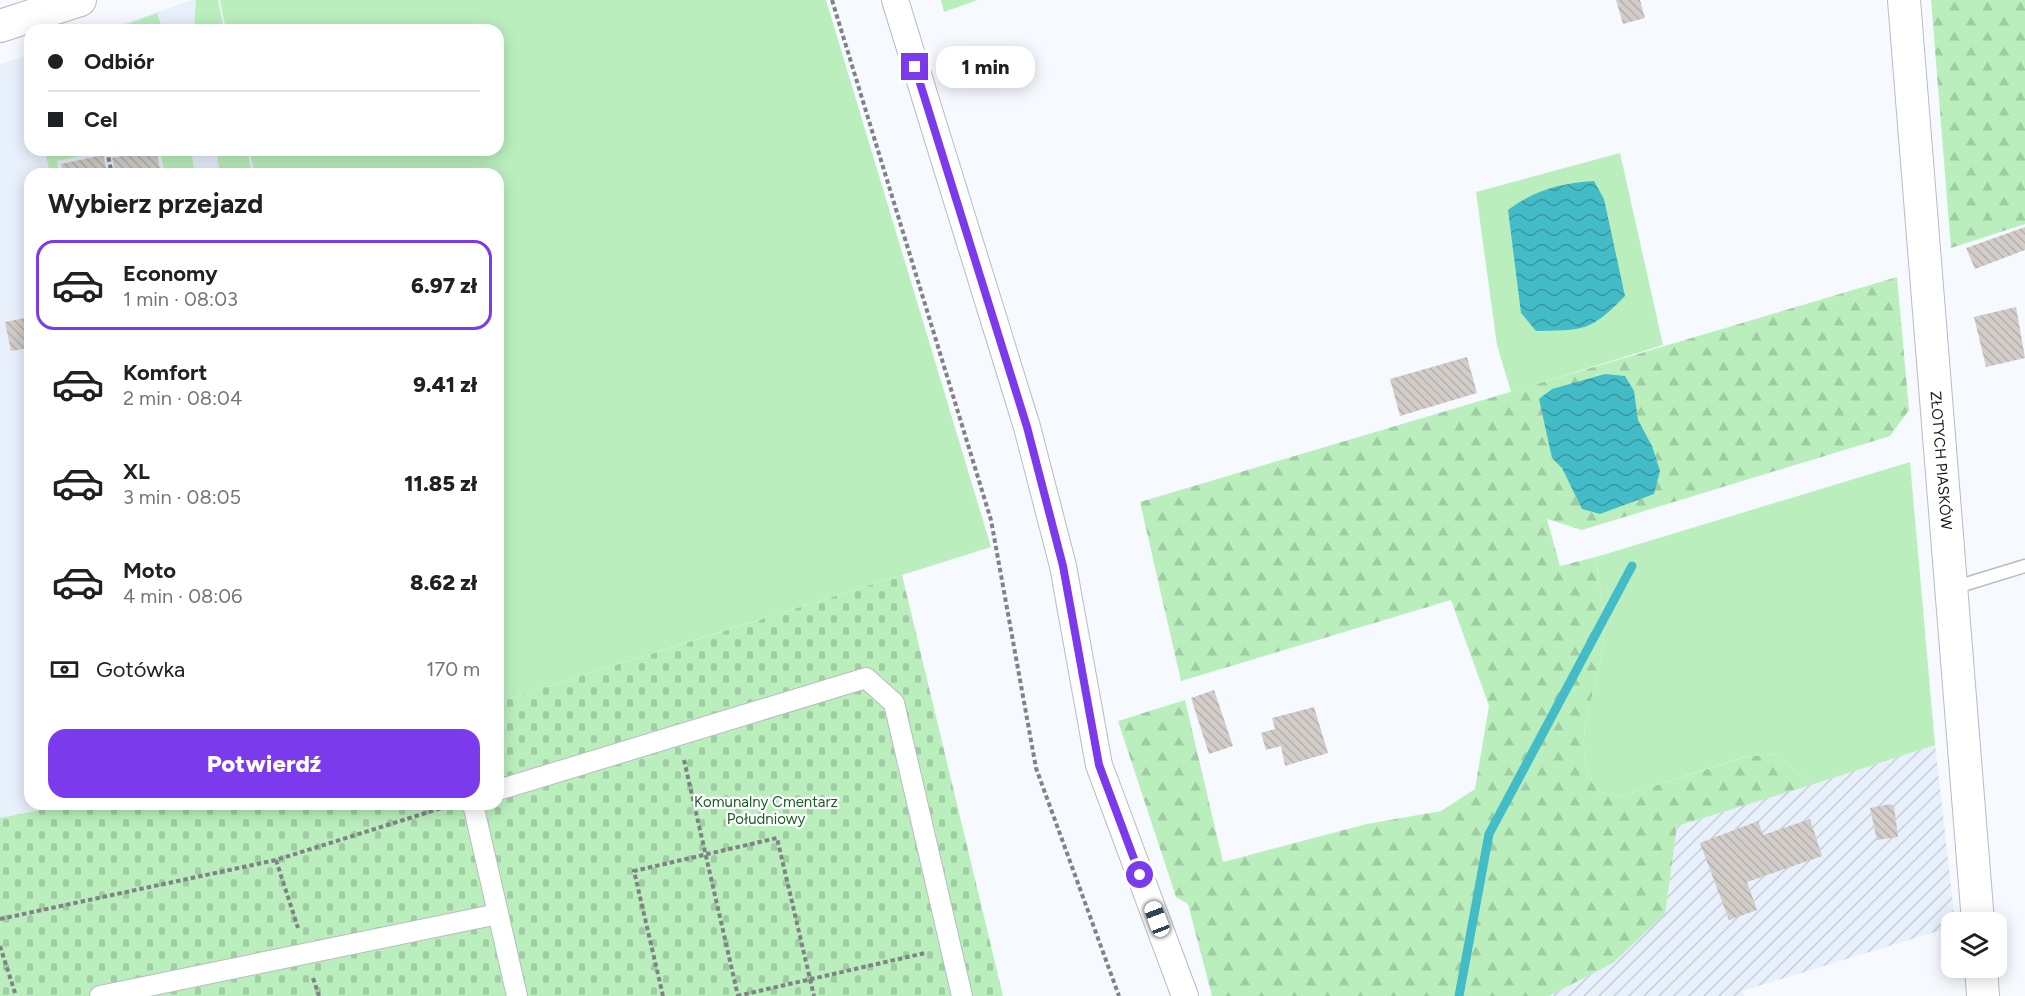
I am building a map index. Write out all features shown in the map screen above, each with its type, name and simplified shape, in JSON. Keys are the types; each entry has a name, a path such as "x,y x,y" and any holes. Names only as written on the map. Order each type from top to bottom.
{"street":[{"path":"0,26 80,0"},
{"path":"895,0 1027,427 1063,566 1099,765 1185,996"},
{"name":"ZŁOTYCH PIASKÓW","path":"1904,0 1977,912"},
{"path":"504,788 866,678 894,703 962,996"},
{"path":"474,810 517,996"},
{"path":"100,996 498,914"},
{"path":"1982,978 1983,996"}],"lane":[{"path":"1952,588 2025,566"}],"path":[{"path":"832,0 990,520 1036,768 1119,996"},
{"path":"678,736 737,996 950,947"},
{"path":"0,919 276,860 435,810"},
{"path":"663,996 634,871 777,838 813,996"},
{"path":"0,946 16,996"}],"shaded area":[{"path":"193,0 220,0 225,24 122,24"},
{"path":"24,57 24,156 251,156 253,168 24,168 24,810 40,810 0,818 0,64"},
{"path":"1935,745 1954,912 1941,912 1941,930 1742,991 1744,996 1549,996 1613,963 1665,914 1677,826"}],"green space":[{"path":"196,0 218,0 223,24 194,24"},
{"path":"220,0 826,0 991,547 504,700 504,168 253,168 251,156 504,156 504,24 225,24"},
{"path":"941,0 978,0 944,12"},
{"path":"1931,0 2025,0 2025,224 1951,248"},
{"path":"157,13 161,24 128,24"},
{"path":"1620,153 1663,345 1511,392 1497,345 1476,192"},
{"path":"46,156 80,156 57,161 58,168 49,168"},
{"path":"161,156 192,156 194,168 164,168"},
{"path":"217,156 248,156 251,168 219,168"},
{"path":"1897,277 1909,410 1890,436 1582,530 1547,519 1560,566 1596,557 1604,634 1584,738 1589,774 1599,792 1619,797 1745,757 1777,754 1811,785 1677,826 1665,914 1613,963 1549,996 1212,996 1188,904 1176,897 1118,721 1185,700 1223,862 1367,824 1441,811 1475,789 1489,706 1451,600 1181,681 1140,502"},
{"path":"1910,462 1935,745 1811,785 1777,754 1744,757 1619,797 1599,792 1589,774 1584,738 1604,634 1596,557"},
{"name":"Komunalny Cmentarz Południowy","path":"902,575 1003,996 0,996 0,818 40,810 504,810 504,700"}],"water":[{"path":"1594,181 1604,199 1625,296 1603,317 1585,327 1536,331 1521,313 1508,210 1528,197 1549,189"},
{"path":"1605,374 1625,376 1634,391 1638,420 1652,446 1660,471 1654,494 1600,514 1582,509 1562,468 1552,458 1539,399 1552,389"}],"building":[{"path":"1616,0 1640,0 1645,18 1623,24"},
{"path":"103,156 106,168 62,168 61,164"},
{"path":"157,156 160,168 114,168 112,158"},
{"path":"2025,227 2025,250 1975,269 1966,248"},
{"path":"2016,307 2025,358 1986,367 1974,317"},
{"path":"24,318 24,349 11,351 5,322"},
{"path":"1467,357 1477,393 1400,416 1390,379"},
{"path":"1214,690 1233,746 1209,754 1191,698"},
{"path":"1314,707 1328,753 1285,766 1281,746 1266,750 1261,733 1275,729 1272,718"},
{"path":"1890,804 1894,806 1898,837 1877,840 1870,808"},
{"path":"1810,819 1822,856 1747,882 1757,910 1729,920 1700,843 1758,821 1763,835"}],"waterway":[{"path":"1459,996 1489,834 1632,566"}],"route":[{"path":"915,67 1027,427 1063,566 1099,765 1140,875"}]}
